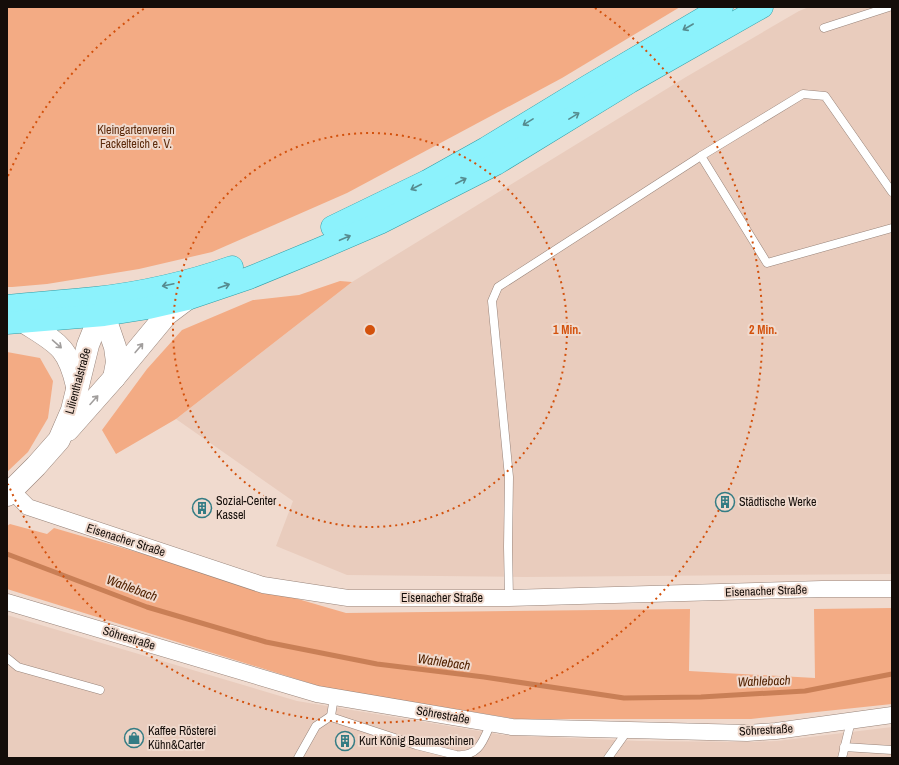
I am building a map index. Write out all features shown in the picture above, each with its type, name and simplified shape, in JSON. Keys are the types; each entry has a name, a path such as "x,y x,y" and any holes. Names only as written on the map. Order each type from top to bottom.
{"main road":[{"path":"7,306 124,294 204,277 246,263 305,240 427,182 722,7"},
{"path":"13,319 104,315 148,308 187,299 249,278 380,223 496,164 630,82 762,7"},
{"path":"104,315 124,294"},
{"path":"59,440 114,378 166,314 187,299"},
{"path":"104,315 115,347 117,362 114,378"},
{"name":"Lilienthalstraße","path":"9,493 59,440 72,410 88,345 94,330 104,315"},
{"path":"13,319 55,342 63,350 70,360 78,387"}],"street":[{"name":"Eisenacher Straße","path":"9,493 28,507 263,585 348,598 509,598 822,589 892,589"},
{"name":"Söhrestraße","path":"7,602 309,692 512,727 747,733 776,731 892,715"}],"lane":[{"path":"824,28 889,7"},
{"path":"509,598 509,477 492,301 498,287 701,156 803,94 825,96 892,192"},
{"path":"701,156 767,263 892,228"},
{"path":"7,658 18,667 100,690"},
{"path":"298,758 316,726 331,716 334,697"},
{"path":"331,716 416,745 463,756 477,750 491,724"},
{"path":"842,758 851,721"},
{"path":"608,758 628,730"},
{"path":"844,747 892,750"}],"shaded area":[{"path":"809,7 892,7 892,574 524,577 347,575 276,546 293,501 176,419 352,282 686,77 799,11"},
{"path":"7,615 297,701 503,735 639,741 751,742 777,741 892,727 892,758 7,758"}],"green space":[{"name":"Kleingartenverein Fackelteich e. V.","path":"7,7 680,7 562,78 347,193 212,252 139,269 47,284 7,287"},
{"path":"340,281 352,282 176,419 116,454 102,430 147,369 182,330 253,300 299,295"},
{"path":"7,352 40,358 53,381 48,418 28,452 7,472"},
{"path":"10,524 47,534 54,528 346,613 690,609 689,671 815,678 814,609 892,608 892,704 751,719 516,719 322,687 7,589 7,526"}],"waterway":[{"name":"Wahlebach","path":"7,554 147,607 266,642 377,664 484,677 624,698 701,697 805,691 892,674"}],"place":[{"name":"Städtische Werke","path":"725,502"},
{"name":"Sozial-Center Kassel","path":"202,508"},
{"name":"Kaffee Rösterei Kühn&Carter","path":"134,738"},
{"name":"Kurt König Baumaschinen","path":"345,741"}]}
